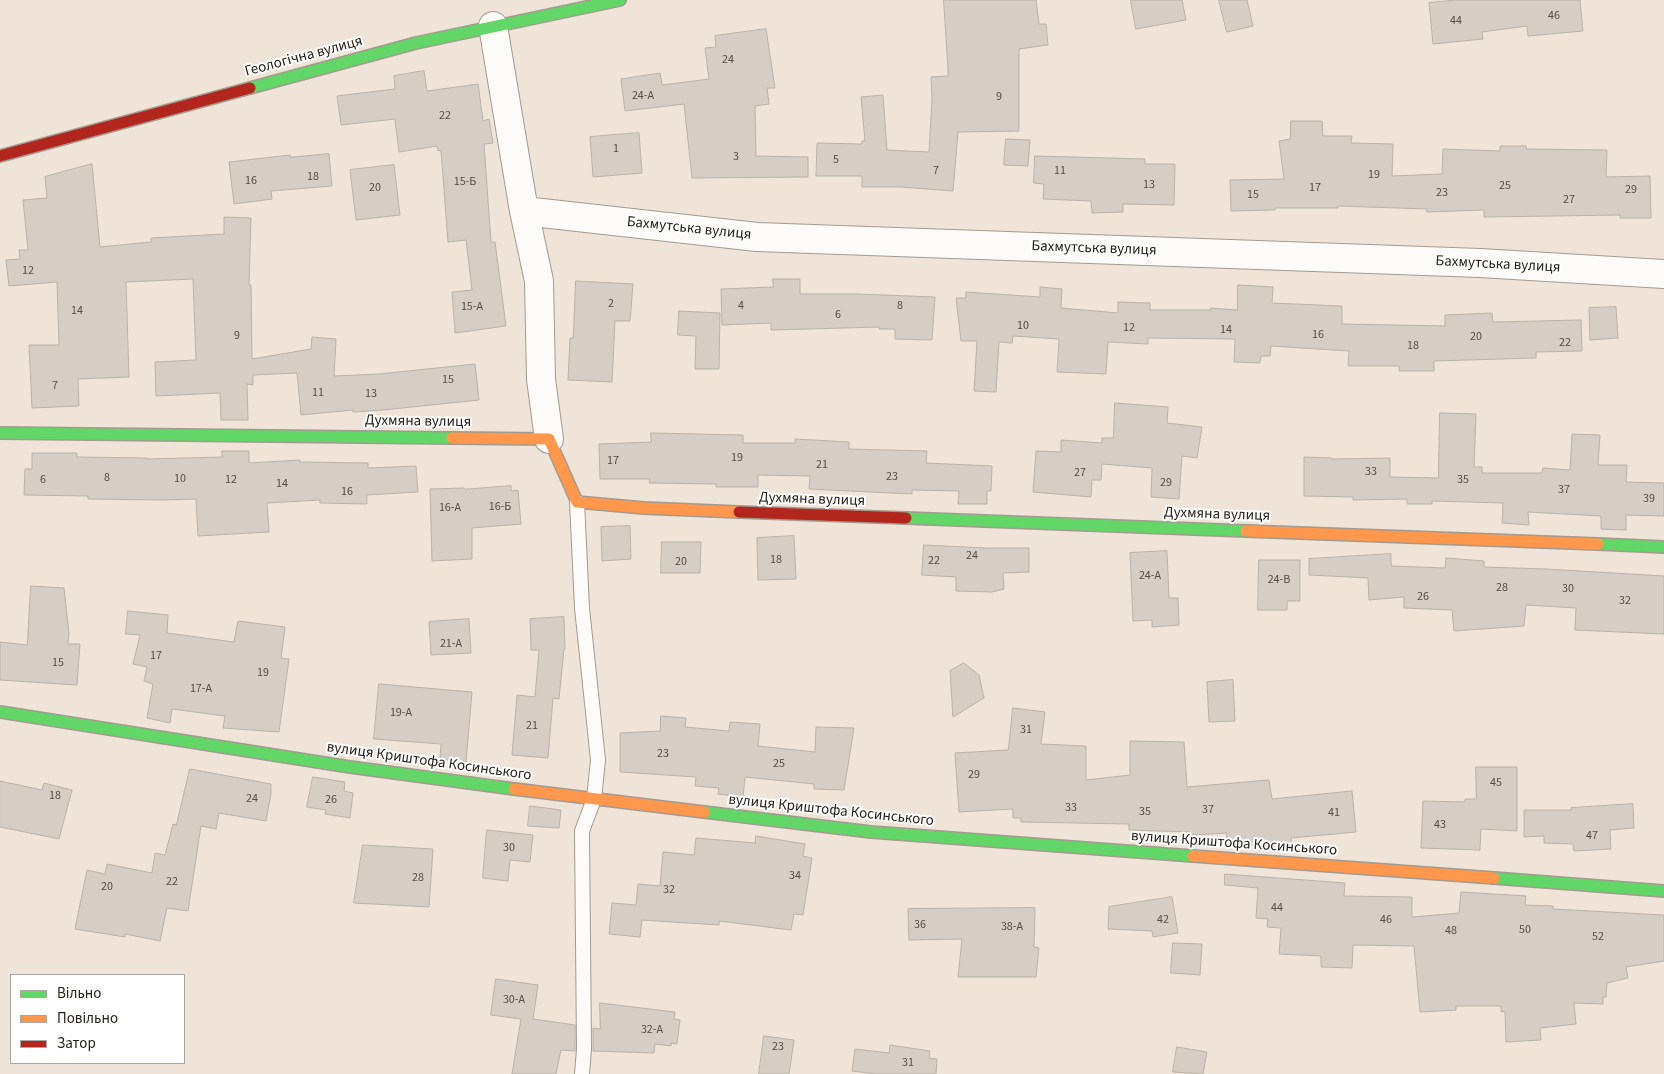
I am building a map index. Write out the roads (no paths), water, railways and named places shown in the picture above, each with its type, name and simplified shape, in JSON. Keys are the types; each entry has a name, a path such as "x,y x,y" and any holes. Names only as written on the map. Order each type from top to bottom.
{"street":[{"name":"Геологічна вулиця","path":"0,156 416,42 620,0"},
{"path":"492,26 524,211 539,281 541,379 549,439 578,502"},
{"name":"Бахмутська вулиця","path":"524,211 757,237 1480,263 1664,274"},
{"name":"Духмяна вулиця","path":"0,433 549,439"},
{"name":"Духмяна вулиця","path":"578,502 644,508 1664,547"},
{"name":"вулиця Криштофа Косинського","path":"0,712 350,767 594,799 871,832 1664,890"}],"lane":[{"path":"578,502 582,608 598,760 594,799 582,831 584,1049 582,1074"}]}
